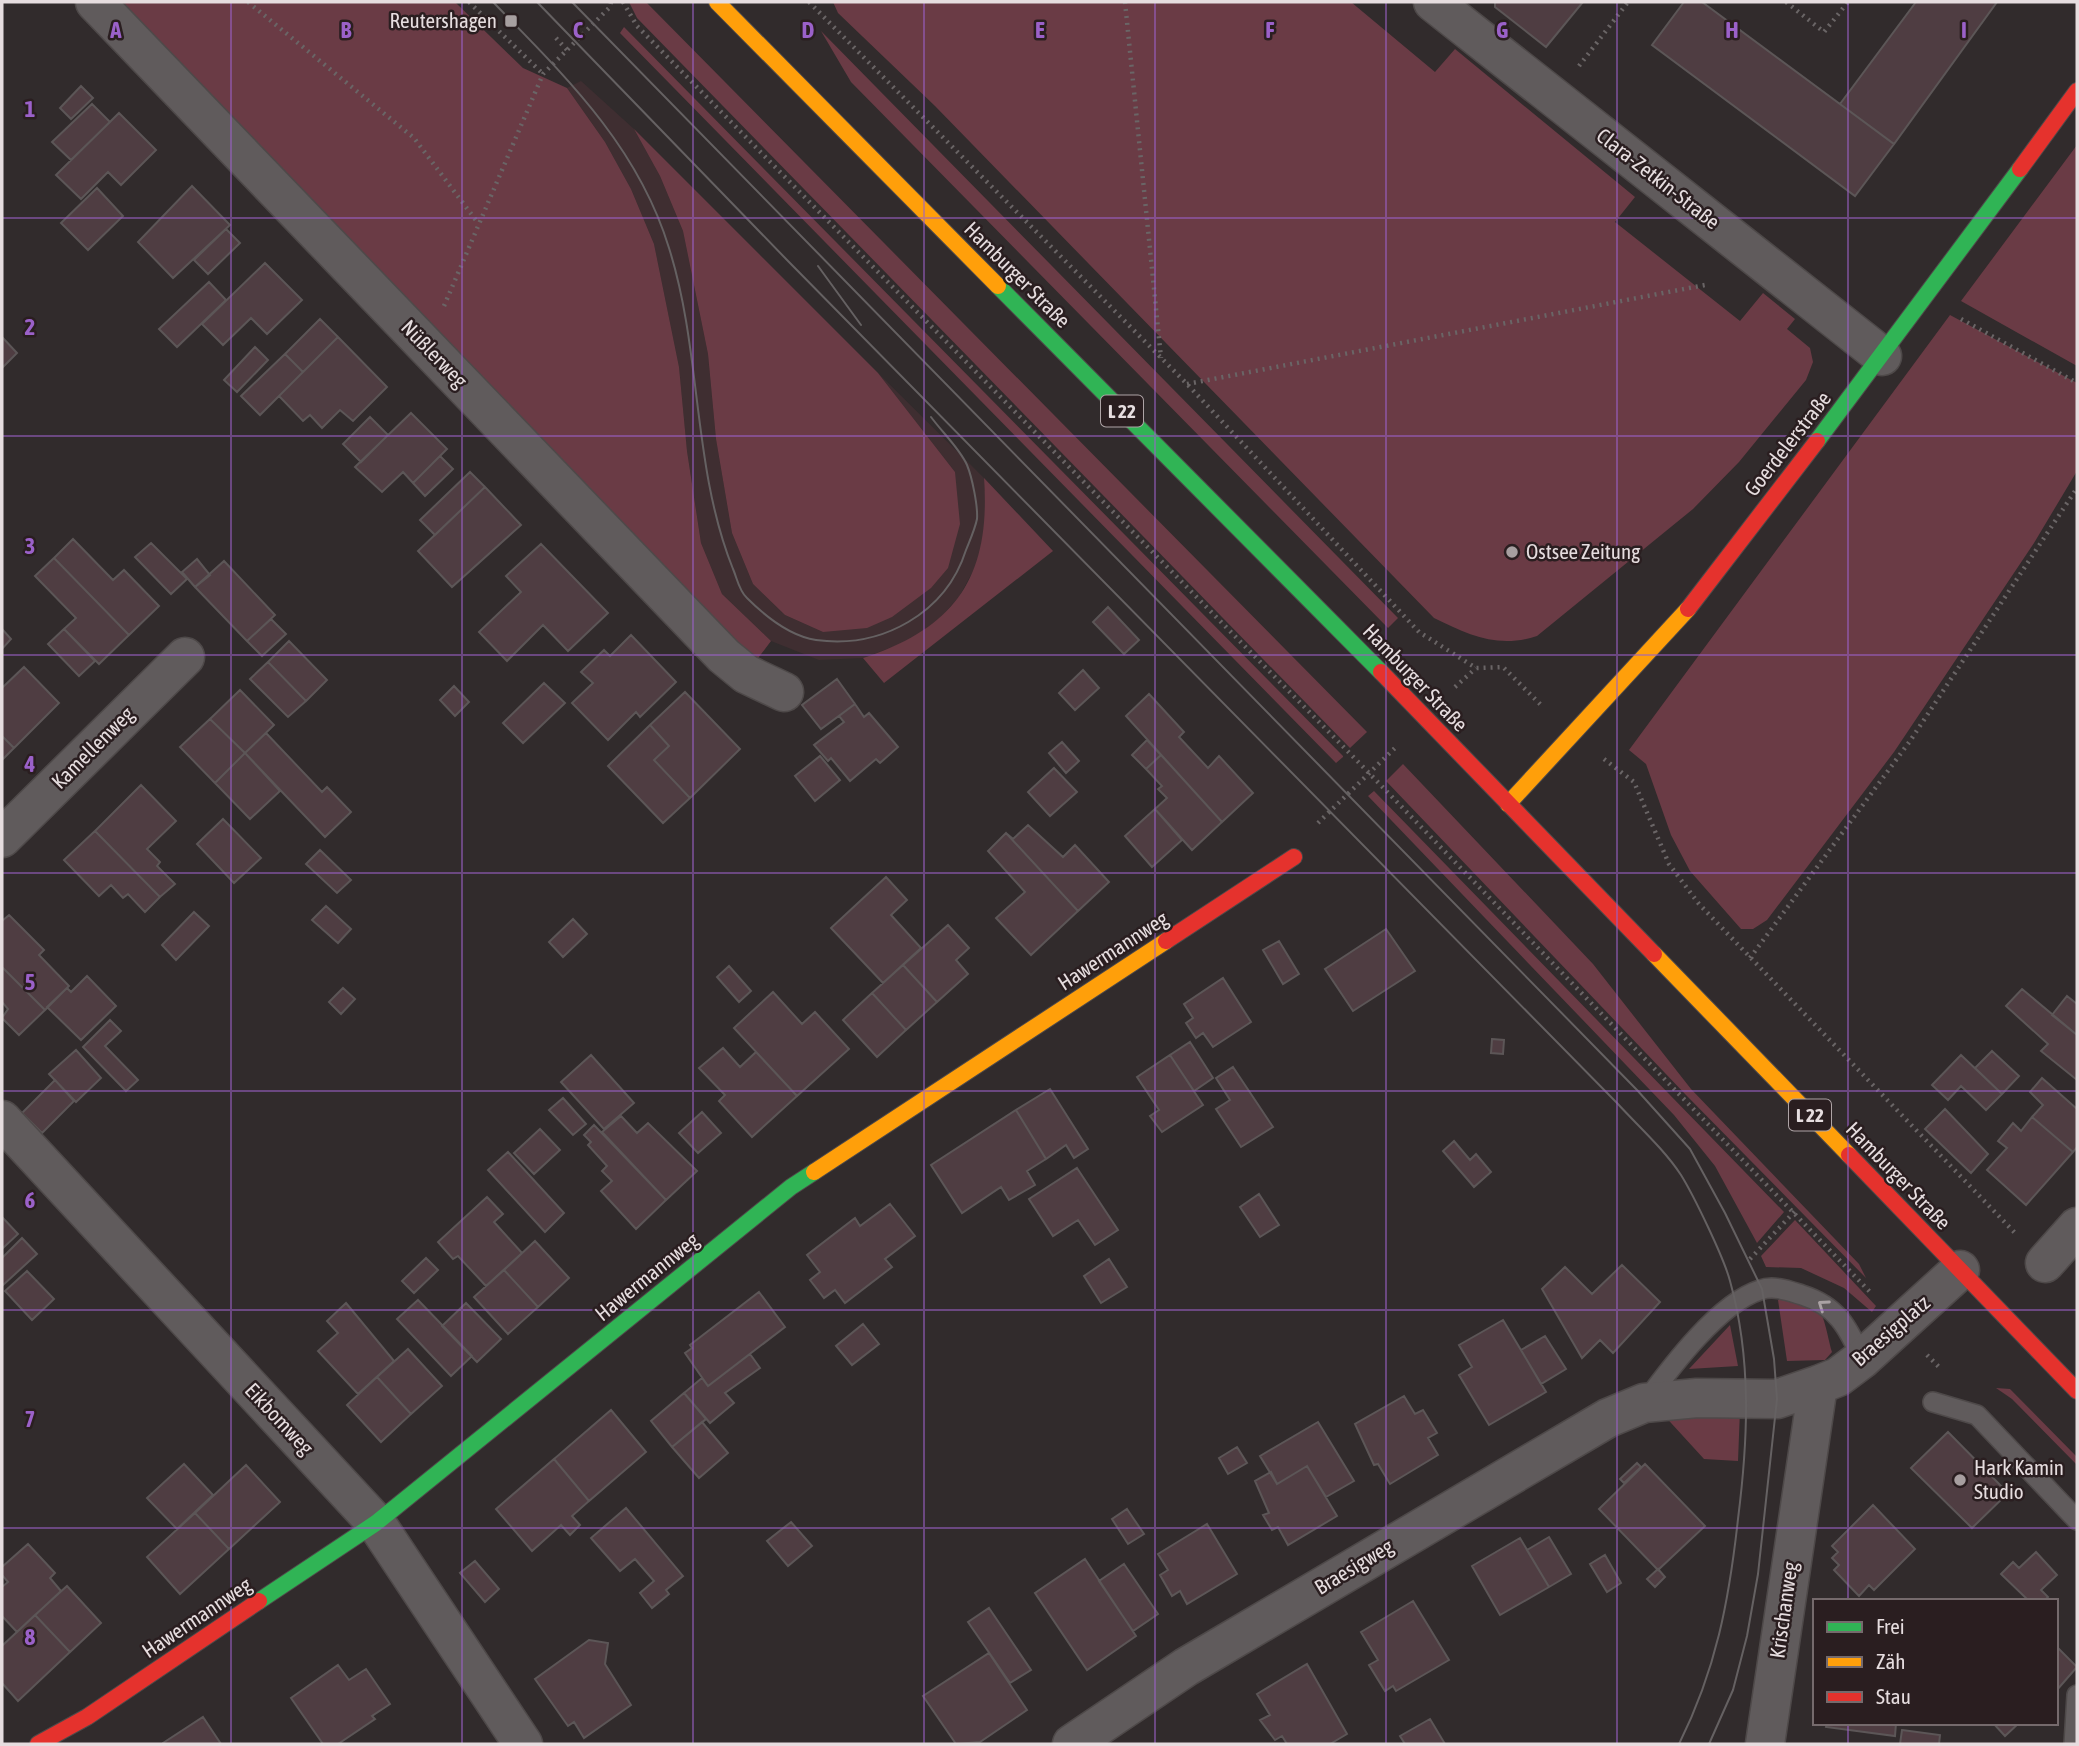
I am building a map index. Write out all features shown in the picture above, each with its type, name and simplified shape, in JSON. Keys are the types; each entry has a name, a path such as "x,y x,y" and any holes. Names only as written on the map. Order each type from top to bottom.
{"street":[{"name":"Nüßlerweg","path":"94,2 724,656 746,674 784,692"},
{"name":"Clara-Zetkin-Straße","path":"1433,2 1882,356"},
{"name":"Hamburger Straße","path":"733,8 2077,1391"},
{"name":"Goerdelerstraße","path":"1508,804 1690,606 1882,356 2077,91"},
{"name":"Kamellenweg","path":"2,838 185,657"},
{"name":"Hawermannweg","path":"38,1744 87,1717 376,1523 791,1187 1294,857"},
{"name":"Eikbomweg","path":"2,1121 376,1523 523,1744"},
{"path":"2045,1263 2077,1227"},
{"name":"Braesigplatz","path":"1644,1403 1697,1398 1777,1399 1838,1377 1862,1359 1959,1270"},
{"name":"Krischanweg","path":"1765,1744 1818,1385"},
{"name":"Braesigweg","path":"1072,1744 1186,1667 1569,1440 1644,1403"}],"lane":[{"path":"1644,1403 1679,1356 1736,1303 1762,1289 1783,1289 1818,1300 1847,1325 1862,1359"},
{"path":"1933,1402 1977,1415 2077,1520"},
{"path":"2074,1744 2077,1695"}],"path":[{"path":"248,2 414,138 478,224"},
{"path":"469,2 543,74"},
{"path":"427,347 543,74 610,5 603,2"},
{"path":"623,2 637,26 1369,773 1900,1324"},
{"path":"809,2 1187,384 1419,632 1476,668 1503,667"},
{"path":"1125,2 1161,359"},
{"path":"1574,72 1628,2"},
{"path":"1786,2 1824,32 1848,2"},
{"path":"556,38 567,50"},
{"path":"1187,384 1704,285"},
{"path":"1976,328 2077,383"},
{"path":"1750,958 1910,741 2077,488"},
{"path":"1294,857 1302,838 1423,717"},
{"path":"1634,782 1669,864 1699,904 2045,1263"}],"shaded area":[{"path":"95,2 455,2 523,68 567,88 605,142 631,189 654,244 679,367 687,451 701,543 722,594 771,641 746,674"},
{"path":"629,2 646,2 1367,732 1350,748 637,18"},
{"path":"833,2 1351,2 1435,72 1455,49 1635,197 1615,222 1740,321 1763,293 1795,319 1787,329 1810,348 1813,362 1806,380 1739,462 1693,509 1537,636 1509,641 1472,635 1434,618 935,106 838,13"},
{"path":"624,27 1343,757 1336,763 620,33"},
{"path":"821,31 1398,618 1388,628 851,82"},
{"path":"581,81 634,129 660,176 683,231 708,354 716,439 732,533 753,584 785,615 823,632 955,472 878,373 984,478 987,518 980,558 959,597 940,618 914,639 863,658 819,660 771,641 722,594 701,543 687,451 679,367 654,244 631,189 605,142 567,88"},
{"path":"634,129 878,373 955,472 960,524 948,568 931,588 892,617 867,628 823,632 785,615 753,584 732,533 716,439 708,354 683,231 660,176"},
{"path":"2077,145 2077,366 1961,301"},
{"path":"1950,315 2077,383 2077,471 2034,543 1894,752 1767,920 1753,929 1741,929 1690,871 1671,835 1646,764 1629,750"},
{"path":"984,478 1053,551 884,683 863,658 895,646 922,631 944,614 961,594 973,570 981,543 985,513"},
{"path":"1403,764 1593,964 1691,1089 1859,1264 1866,1278 1686,1095 1386,781"},
{"path":"1374,791 1784,1212 1757,1243 1715,1166 1674,1115 1368,796"},
{"path":"1795,1220 1876,1306 1872,1312 1844,1288 1801,1268 1766,1267 1761,1256"},
{"path":"1778,1300 1805,1302 1819,1310 1832,1352 1825,1360 1787,1361"},
{"path":"1730,1325 1738,1366 1689,1369"},
{"path":"1996,1388 2010,1389 2077,1457 2077,1465 2012,1399"},
{"path":"1740,1410 1738,1461 1704,1459 1661,1412"}],"building":[{"path":"1495,2 1583,2 1546,47 1495,7"},
{"path":"1684,2 1702,2 1894,144 1855,196 1652,45"},
{"path":"1916,2 1997,2 1894,144 1840,104"},
{"path":"81,86 93,98 71,119 60,108"},
{"path":"92,104 110,122 71,160 52,142"},
{"path":"119,113 156,150 121,185 108,172 81,199 56,175"},
{"path":"192,186 230,225 173,278 138,242"},
{"path":"97,188 123,216 88,250 61,223"},
{"path":"226,229 240,243 208,274 194,260"},
{"path":"265,263 302,300 267,334 251,318 223,345 202,324"},
{"path":"209,282 226,300 177,347 159,329"},
{"path":"320,319 338,337 303,372 285,354"},
{"path":"2,337 17,353 2,368"},
{"path":"338,337 387,387 353,421 340,410 322,428 310,415 303,421 279,396"},
{"path":"255,347 268,360 237,392 224,380"},
{"path":"285,354 303,372 260,415 241,396"},
{"path":"411,413 447,449 413,483 403,472 382,492 355,467"},
{"path":"370,417 388,435 361,462 343,444"},
{"path":"440,456 453,469 425,496 413,483"},
{"path":"470,472 485,487 435,535 420,520"},
{"path":"485,487 521,525 452,587 418,551"},
{"path":"73,539 113,580 124,570 159,606 129,635 54,558"},
{"path":"151,543 187,579 171,594 135,557"},
{"path":"541,544 608,613 568,651 543,625 507,661 479,632 521,592 506,576"},
{"path":"54,558 129,635 99,664 64,629 76,618 35,576"},
{"path":"197,559 210,575 195,587 182,572"},
{"path":"224,561 275,615 247,641 195,587"},
{"path":"1108,607 1139,640 1124,654 1093,622"},
{"path":"271,619 286,634 262,656 247,641"},
{"path":"2,629 11,639 2,649"},
{"path":"64,629 95,661 79,676 48,644"},
{"path":"631,635 676,682 640,717 636,712 608,740 572,703 593,683 581,672 604,650 610,656"},
{"path":"289,641 327,680 306,701 268,662"},
{"path":"268,662 306,701 288,717 250,679"},
{"path":"24,667 59,703 14,748 2,736 2,688"},
{"path":"1083,670 1099,688 1075,710 1059,693"},
{"path":"837,679 855,704 821,729 802,705"},
{"path":"544,683 565,703 523,743 503,723"},
{"path":"454,686 469,702 455,716 440,700"},
{"path":"240,690 274,725 245,753 210,719"},
{"path":"685,692 740,749 690,798 654,760 669,746 650,725"},
{"path":"1149,694 1184,732 1179,737 1208,768 1219,756 1253,793 1222,822 1126,716"},
{"path":"855,704 864,717 869,713 898,747 880,763 876,759 850,781 831,758 828,761 814,745 844,722 839,716"},
{"path":"210,719 245,753 215,783 180,747"},
{"path":"650,725 669,746 654,760 690,798 663,823 608,766"},
{"path":"266,733 322,792 327,787 351,812 325,837 245,753"},
{"path":"2,736 14,748 2,760"},
{"path":"1147,740 1161,755 1146,769 1132,755"},
{"path":"1062,742 1079,761 1066,773 1049,753"},
{"path":"245,753 280,791 250,819 215,783"},
{"path":"1161,755 1222,822 1192,850 1155,809 1167,798 1158,789 1162,786 1146,769"},
{"path":"820,756 840,780 815,801 795,776"},
{"path":"1054,768 1077,792 1050,816 1028,792"},
{"path":"141,785 176,821 147,849 160,862 157,866 175,884 160,897 95,831"},
{"path":"1155,809 1182,840 1152,867 1125,836"},
{"path":"223,819 261,858 234,883 197,844"},
{"path":"1028,825 1063,857 1075,845 1109,882 1078,911 1006,833 1013,839"},
{"path":"95,831 160,897 145,912 128,894 123,898 111,885 99,896 64,860"},
{"path":"1006,833 1078,911 1031,955 996,918 1025,892 988,851"},
{"path":"320,850 351,880 337,893 306,864"},
{"path":"886,877 907,900 891,915 921,948 883,983 831,928"},
{"path":"326,906 351,929 338,943 312,920"},
{"path":"194,912 209,926 176,960 162,945"},
{"path":"9,915 44,950 39,955 69,986 45,1010 2,967 2,921"},
{"path":"573,919 587,934 563,957 549,942"},
{"path":"948,925 969,948 956,960 968,974 937,1002 903,965"},
{"path":"1386,929 1415,971 1353,1011 1325,969"},
{"path":"1279,941 1299,974 1283,984 1263,950"},
{"path":"903,965 937,1002 906,1030 872,993"},
{"path":"729,966 751,991 739,1002 717,977"},
{"path":"2,967 45,1010 19,1035 2,1018 8,1009 2,1002"},
{"path":"87,976 116,1006 81,1040 47,1007 67,988 71,992"},
{"path":"1223,978 1251,1022 1213,1047 1203,1033 1196,1038 1186,1023 1193,1018 1184,1004"},
{"path":"343,988 355,999 341,1014 329,1002"},
{"path":"2022,989 2077,1035 2077,1080 2041,1051 2048,1044 2006,1006"},
{"path":"773,992 802,1024 815,1012 849,1049 797,1096 734,1028"},
{"path":"872,993 906,1030 877,1057 843,1020"},
{"path":"2067,996 2077,1004 2077,1035 2052,1015"},
{"path":"110,1020 121,1031 105,1046 138,1080 126,1091 83,1047"},
{"path":"1492,1039 1504,1040 1503,1054 1491,1053"},
{"path":"1190,1042 1213,1078 1194,1091 1170,1055"},
{"path":"723,1048 740,1067 756,1052 797,1096 752,1137 719,1101 725,1095 699,1068"},
{"path":"76,1050 101,1078 76,1102 49,1074"},
{"path":"1992,1051 2019,1076 2002,1094 1975,1068"},
{"path":"591,1055 634,1103 604,1129 561,1082"},
{"path":"1170,1055 1203,1105 1162,1132 1150,1116 1159,1110 1137,1077"},
{"path":"1961,1055 2002,1094 1986,1110 1961,1086 1948,1100 1932,1085"},
{"path":"1233,1067 1273,1127 1241,1147 1216,1109 1230,1100 1216,1078"},
{"path":"2042,1078 2077,1109 2077,1147 2073,1152 2032,1117 2043,1105 2030,1092"},
{"path":"55,1080 74,1101 42,1133 22,1113"},
{"path":"1050,1089 1088,1149 1074,1158 1066,1145 1046,1159 1016,1110"},
{"path":"563,1098 586,1124 573,1135 549,1110"},
{"path":"1945,1109 1988,1154 1971,1173 1925,1129"},
{"path":"1016,1110 1046,1159 1027,1171 1035,1185 1009,1200 1001,1187 962,1213 931,1165"},
{"path":"702,1112 721,1133 698,1153 679,1133"},
{"path":"621,1116 637,1133 648,1123 697,1171 666,1200 602,1132"},
{"path":"2032,1117 2073,1152 2026,1205 1987,1170 2007,1148 1998,1141 2013,1123 2021,1131"},
{"path":"594,1125 666,1200 636,1229 601,1191 612,1181 602,1171 607,1166 588,1145 591,1142 584,1135"},
{"path":"540,1129 560,1150 534,1174 514,1153"},
{"path":"1454,1141 1470,1160 1476,1154 1491,1172 1474,1187 1443,1151"},
{"path":"508,1152 564,1213 545,1232 488,1170"},
{"path":"1077,1168 1118,1230 1095,1245 1078,1220 1053,1236 1029,1199"},
{"path":"1259,1194 1279,1225 1260,1237 1240,1207"},
{"path":"487,1197 503,1214 494,1222 522,1253 486,1286 458,1256 453,1259 438,1242"},
{"path":"890,1204 915,1236 885,1259 892,1267 845,1303 835,1290 824,1298 810,1280 820,1272 807,1255 855,1218 860,1226"},
{"path":"2,1217 18,1234 2,1249"},
{"path":"22,1238 37,1254 2,1286 2,1258"},
{"path":"535,1241 569,1278 538,1307 504,1270"},
{"path":"426,1258 438,1270 414,1293 402,1281"},
{"path":"1109,1259 1127,1287 1101,1303 1084,1276"},
{"path":"1622,1265 1660,1302 1613,1353 1600,1340 1582,1358 1542,1289 1565,1267 1592,1294"},
{"path":"504,1270 538,1307 508,1334 474,1297"},
{"path":"27,1271 54,1299 32,1320 5,1291"},
{"path":"759,1292 785,1327 708,1386 685,1353 692,1348 690,1345"},
{"path":"418,1300 472,1356 451,1376 397,1319"},
{"path":"346,1303 394,1361 358,1394 318,1351 338,1333 327,1321"},
{"path":"466,1303 501,1339 477,1362 442,1326"},
{"path":"1503,1320 1546,1392 1489,1425 1459,1375 1472,1367 1459,1345"},
{"path":"863,1324 879,1344 852,1365 836,1346"},
{"path":"1545,1336 1566,1369 1541,1384 1521,1350"},
{"path":"408,1349 442,1386 411,1414 377,1377"},
{"path":"750,1354 760,1368 725,1393 734,1403 710,1423 684,1393 702,1378 708,1386"},
{"path":"377,1377 411,1414 381,1442 347,1405"},
{"path":"684,1393 706,1419 672,1447 651,1421"},
{"path":"1404,1396 1415,1414 1423,1410 1437,1433 1428,1438 1438,1455 1390,1484 1378,1464 1374,1465 1355,1424"},
{"path":"611,1410 646,1452 589,1501 554,1459"},
{"path":"702,1422 728,1453 699,1478 672,1447"},
{"path":"1318,1422 1354,1481 1326,1497 1307,1466 1277,1484 1260,1456"},
{"path":"1948,1432 2008,1493 1972,1528 1911,1468"},
{"path":"1237,1447 1247,1463 1228,1474 1219,1458"},
{"path":"554,1459 589,1501 572,1516 580,1525 570,1535 561,1525 532,1551 496,1509"},
{"path":"1637,1463 1641,1467 1624,1483 1620,1479"},
{"path":"184,1464 213,1495 177,1529 147,1498"},
{"path":"1645,1464 1705,1526 1658,1570 1599,1509"},
{"path":"246,1465 280,1502 229,1549 195,1513"},
{"path":"1307,1466 1337,1516 1288,1545 1278,1527 1272,1530 1263,1515 1269,1513 1255,1481 1271,1472 1277,1484"},
{"path":"1873,1505 1915,1549 1874,1590 1869,1585 1859,1596 1834,1570 1839,1565 1832,1558 1838,1552 1832,1546"},
{"path":"626,1508 683,1576 666,1590 669,1594 652,1608 640,1593 654,1581 635,1559 620,1571 591,1538"},
{"path":"1127,1509 1144,1534 1128,1544 1112,1519"},
{"path":"195,1513 229,1549 180,1594 147,1557"},
{"path":"791,1522 812,1546 788,1566 767,1541"},
{"path":"1207,1524 1237,1574 1187,1604 1180,1591 1172,1596 1160,1575 1168,1570 1158,1554"},
{"path":"1549,1537 1571,1574 1549,1587 1527,1550"},
{"path":"1520,1538 1549,1587 1500,1615 1472,1566"},
{"path":"28,1544 55,1573 50,1578 61,1591 17,1632 2,1616 2,1587 8,1582 2,1575 2,1567"},
{"path":"2036,1552 2057,1575 2041,1590 2048,1597 2046,1599 2027,1599 2001,1574 2013,1562 2019,1568"},
{"path":"1605,1555 1621,1583 1607,1592 1590,1564"},
{"path":"1085,1559 1136,1636 1087,1670 1035,1593"},
{"path":"475,1561 499,1589 485,1602 460,1573"},
{"path":"1124,1564 1158,1614 1133,1631 1099,1581"},
{"path":"1658,1569 1665,1577 1655,1587 1647,1579"},
{"path":"67,1586 101,1623 70,1652 35,1615"},
{"path":"1413,1601 1449,1660 1396,1691 1393,1686 1385,1691 1369,1665 1378,1660 1361,1632"},
{"path":"989,1608 1031,1670 1010,1683 968,1622"},
{"path":"35,1615 70,1652 18,1701 2,1683 2,1646"},
{"path":"589,1640 608,1643 605,1664 631,1705 584,1738 574,1722 568,1726 535,1679"},
{"path":"2058,1648 2077,1667 2058,1689"},
{"path":"989,1653 1027,1710 980,1742 956,1744 923,1696"},
{"path":"1307,1664 1347,1734 1330,1744 1287,1744 1282,1736 1275,1740 1260,1720 1270,1715 1257,1694"},
{"path":"338,1665 349,1680 366,1669 390,1704 372,1716 375,1719 338,1744 323,1744 291,1698"},
{"path":"203,1717 221,1744 163,1744 163,1743"},
{"path":"1430,1719 1445,1744 1405,1744 1400,1736"},
{"path":"1826,1725 1896,1725 1895,1736"},
{"path":"1995,1725 2017,1725 2005,1736"},
{"path":"1902,1730 1940,1735 1939,1744 1900,1744"}],"tram line":[{"path":"493,2 547,57 596,114 639,177 655,211 680,287 703,450 720,530 740,588 754,605 778,624 806,638 841,641 864,639 887,632 927,609 957,572 977,519 967,465 931,417"},
{"path":"537,2 788,261 1617,1103 1659,1147 1681,1175 1708,1227 1730,1281 1742,1340 1746,1430 1734,1549 1725,1607 1703,1689 1679,1744"},
{"path":"572,2 1637,1090 1690,1149 1762,1289 1774,1359 1777,1399 1758,1574 1747,1636 1733,1690 1709,1744"},
{"path":"818,266 861,325"}],"traffic: fast":[{"path":"1817,441 2020,169"},
{"path":"998,286 1381,672"},
{"path":"259,1601 376,1523 791,1187 814,1172"}],"traffic: slow":[{"path":"717,2 998,286"},
{"path":"1508,804 1688,609"},
{"path":"814,1172 1166,941"},
{"path":"1654,954 1849,1155"}],"traffic: jam":[{"path":"2020,169 2077,91"},
{"path":"1688,609 1817,441"},
{"path":"1381,672 1654,954"},
{"path":"1166,941 1294,857"},
{"path":"1849,1155 2077,1391"},
{"path":"38,1744 87,1717 259,1601"}],"place":[{"name":"Reutershagen","path":"511,21"},
{"name":"Ostsee Zeitung","path":"1512,552"},
{"name":"Hark Kamin Studio","path":"1960,1480"}]}
